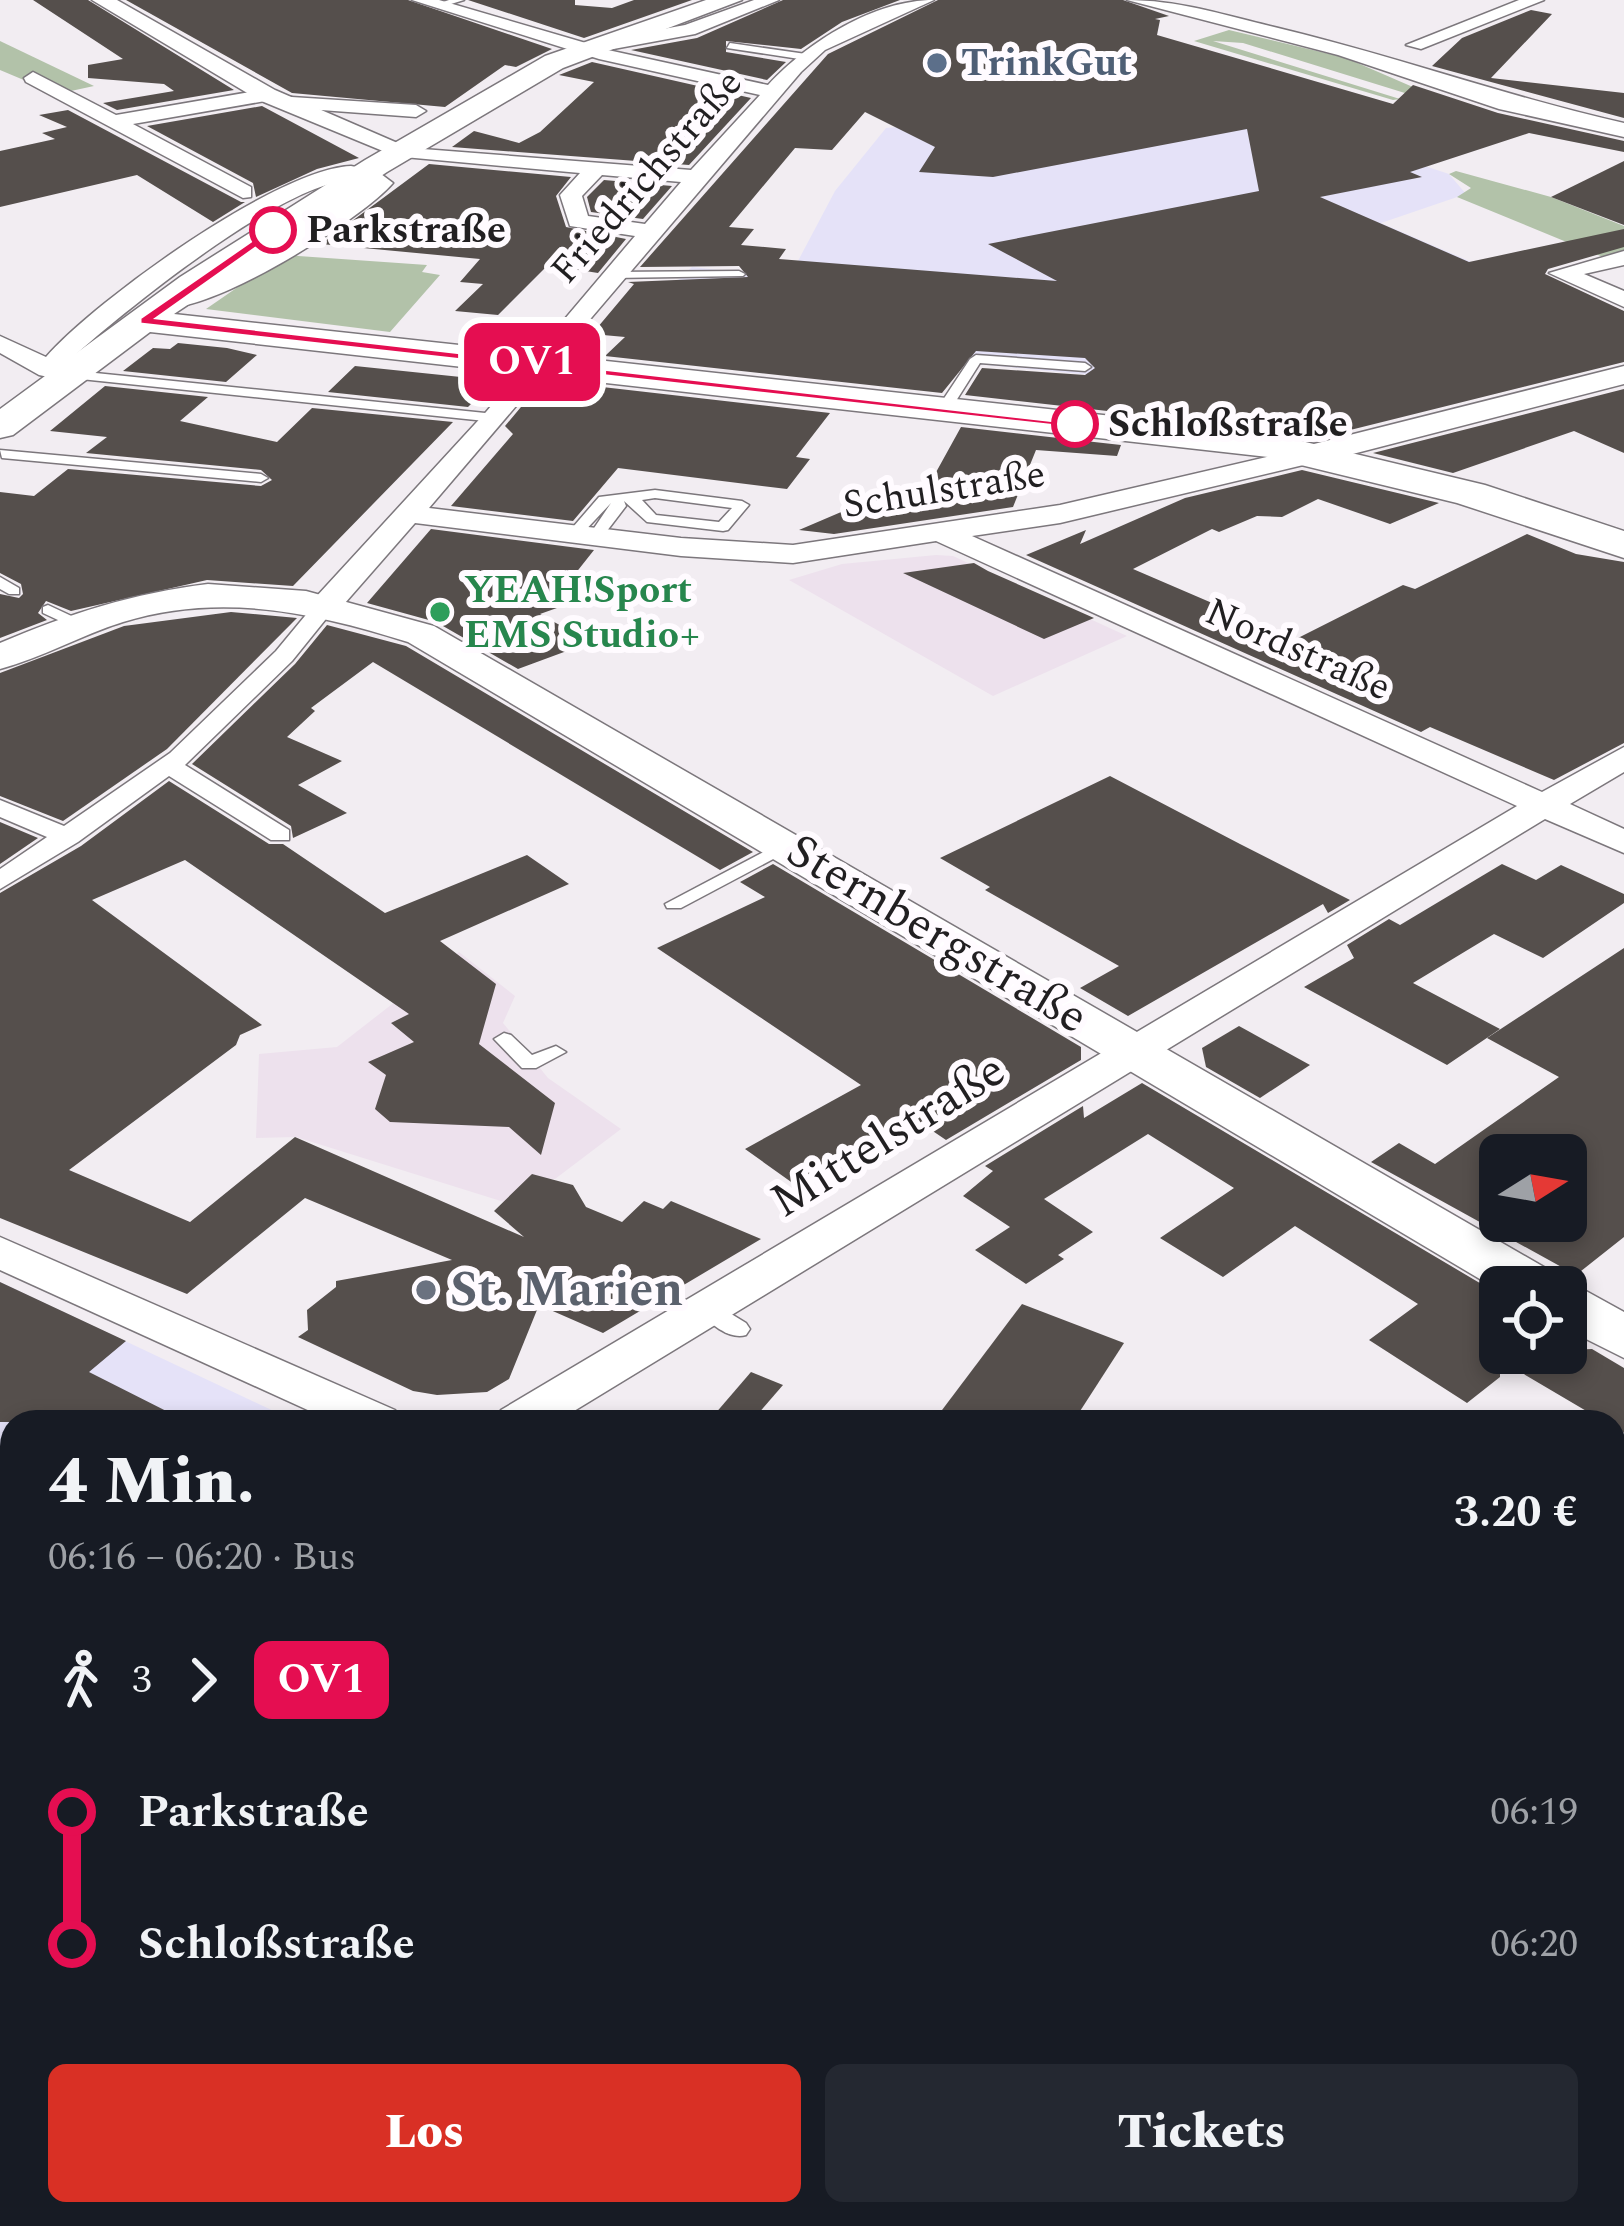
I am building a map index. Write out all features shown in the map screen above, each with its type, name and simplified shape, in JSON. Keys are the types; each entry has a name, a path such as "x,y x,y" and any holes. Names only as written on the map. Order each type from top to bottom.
{"main road":[{"path":"2,440 65,375 170,293 366,172 554,62 730,0"},
{"path":"170,293 539,362 1268,445 1472,494 1624,545"}],"street":[{"path":"102,0 274,98 404,151 696,177"},
{"path":"596,47 711,25 770,0"},
{"name":"Friedrichstraße","path":"0,881 168,765 284,656 495,418 696,177 806,57 925,0"},
{"path":"1137,0 1345,50 1507,104 1624,130"},
{"path":"1415,45 1535,0"},
{"path":"429,3 774,92"},
{"path":"34,78 243,192"},
{"path":"117,121 274,98 416,111"},
{"path":"597,168 571,195 578,221 650,231"},
{"path":"1624,258 1562,273 1624,300"},
{"path":"65,375 54,359 170,293"},
{"path":"0,343 65,375"},
{"name":"Schulstraße","path":"408,514 793,554 1166,493 1624,375"},
{"name":"Nordstraße","path":"940,532 1624,842"},
{"name":"Sternbergstraße","path":"0,657 61,616 212,592 276,594 327,604 421,634 1500,1266"},
{"name":"Mittelstraße","path":"542,1410 724,1319 1131,1049 1624,758"},
{"path":"168,765 280,835"},
{"path":"0,808 69,837"},
{"path":"0,1252 351,1410"},
{"path":"1587,1317 1624,1339"}],"lane":[{"path":"429,3 460,0"},
{"path":"730,46 806,57"},
{"path":"612,275 739,274"},
{"path":"944,409 976,359 1085,367"},
{"path":"65,375 495,418"},
{"path":"2,440 262,478"},
{"path":"585,535 619,506 616,498 634,500 655,494 742,505 723,527 652,519 634,500"},
{"path":"674,904 786,845"},
{"path":"504,1039 529,1064 556,1052"}],"shaded area":[{"path":"974,111 1322,132 1449,174 1466,194 1381,223 1513,280 1133,379 748,342 676,282 692,267 789,278 835,191 886,128 949,122"},
{"path":"953,556 1127,636 993,696 789,580 842,564"},
{"name":"St. Marien","path":"459,952 515,996 503,1023 548,1078 621,1129 555,1179 545,1179 504,1202 296,1137 256,1138 259,1054 337,1047"},
{"path":"0,1282 272,1410 0,1410"}],"green space":[{"path":"1229,30 1346,58 1429,94 1421,98 1243,43 1213,41 1400,99 1393,100 1194,41"},
{"path":"0,41 94,86 57,94 0,70"},
{"path":"1456,171 1551,197 1624,226 1624,253 1603,257 1457,197 1471,188 1449,174"},
{"path":"284,255 427,265 422,272 440,275 390,332 206,309"}],"building":[{"path":"33,0 88,0 234,90 117,110 103,103 174,91 164,84 88,78 88,65 123,59"},
{"path":"126,0 408,0 552,49 516,67 505,65 445,107 292,93"},
{"path":"468,0 575,0 575,5 612,8 634,0 692,0 584,38"},
{"path":"783,0 900,0 842,22 801,49 726,41 726,52 786,62 767,80 631,50 697,38"},
{"path":"938,0 1123,0 1169,16 1155,19 1160,20 1157,35 1393,104 1413,85 1498,113 1624,141 1624,152 1529,133 1410,172 1422,177 1320,197 1469,262 1624,229 1624,247 1548,269 1545,274 1624,311 1624,362 1314,439 1268,429 965,395 982,368 1085,375 1095,368 1085,358 976,351 942,393 605,356 625,337 592,334 634,284 628,282 748,277 739,266 640,267 828,54","holes":["865,112 935,147 919,172 993,177 1247,129 1259,191 988,244 1057,281 779,259 786,249 741,245 754,229 729,227 795,148 832,150"]},
{"path":"1531,10 1552,14 1491,78 1624,93 1624,118 1432,66 1462,38"},
{"path":"592,62 751,98 689,165 452,147 474,131 519,143 540,132 594,82 559,75"},
{"path":"262,106 359,158 317,169 256,197 253,183 147,126"},
{"path":"68,110 245,202 213,222 137,175 0,207 0,151 55,139 42,133 67,127 39,115"},
{"path":"1624,161 1624,225 1551,197"},
{"path":"429,164 571,177 556,196 566,227 626,239 598,273 548,265 498,315 455,311 483,284 460,282 480,259 321,244"},
{"path":"604,180 672,186 643,219 591,212 587,197"},
{"path":"178,343 257,355 226,382 123,371 153,348 170,349"},
{"path":"355,366 480,379 466,395 492,398 484,407 476,399 468,407 328,392"},
{"path":"576,384 830,413 796,457 810,459 787,489 618,468 573,521 451,506 513,434 505,426 526,401 555,404"},
{"path":"105,386 208,397 180,421 277,442 312,408 453,422 293,586 207,580 71,611 46,601 38,613 47,620 0,638 0,594 19,598 23,594 21,584 0,573 0,492 34,496 68,469 261,486 272,480 261,470 86,453 107,437 50,431"},
{"path":"1624,389 1624,453 1574,431 1453,473 1373,453"},
{"path":"961,427 1121,445 1117,456 1036,450 1013,507 834,534 799,530 902,486 924,494"},
{"path":"1302,470 1439,503 1390,524 1318,499 1282,517 1257,516 1219,532 1212,529 1133,569 1296,639 1403,585 1415,589 1527,534 1576,554 1624,562 1624,743 1554,780 1430,727 1421,732 1026,555 1086,530 1080,544 1185,498"},
{"path":"431,529 594,550 575,574 633,581 540,614 579,636 573,639 583,645 518,669 436,622 367,603"},
{"path":"974,563 1094,618 1044,639 903,573"},
{"path":"231,612 297,618 167,749 63,821 0,796 0,673 124,626"},
{"path":"327,625 406,646 753,852 720,870 373,662 311,708 315,711 287,737 342,761 298,785 347,813 293,838 291,826 192,764 295,664"},
{"path":"1110,776 1350,900 1328,913 1323,904 1128,1016 1080,988 1119,966 985,890 990,887 940,858"},
{"path":"169,781 269,844 283,844 385,913 527,855 569,884 440,941 496,984 479,1044 555,1103 541,1155 509,1127 390,1122 375,1109 386,1075 368,1062 414,1042 391,1023 409,1014 185,860 92,900 262,1025 240,1035 236,1045 69,1170 190,1222 295,1137 524,1237 494,1211 532,1174 573,1185 586,1207 622,1222 644,1201 663,1209 671,1201 761,1239 603,1333 539,1305 509,1379 487,1392 437,1395 413,1391 298,1337 308,1330 307,1310 336,1287 336,1281 452,1260 305,1198 187,1294 0,1218 0,893 81,846"},
{"path":"0,822 38,838 0,864"},
{"path":"773,864 1081,1047 1081,1060 946,1140 912,1117 794,1184 745,1149 861,1085 657,948 765,897 740,882"},
{"path":"1502,864 1536,880 1561,865 1624,894 1624,903 1543,958 1494,934 1413,983 1500,1029 1447,1065 1304,987 1354,958 1347,945 1389,919 1400,925"},
{"path":"1624,948 1624,1237 1587,1266 1560,1266 1516,1242 1587,1242 1587,1134 1479,1134 1479,1222 1371,1162 1399,1143 1435,1164 1559,1077 1487,1038"},
{"path":"1239,1026 1310,1065 1260,1098 1206,1067 1202,1048"},
{"path":"1142,1083 1479,1283 1479,1374 1500,1377 1467,1403 1369,1340 1418,1304 1295,1226 1223,1277 1160,1238 1234,1188 1148,1134 1044,1199 1093,1232 1026,1284 975,1250 1010,1227 963,1196 993,1171 985,1166 1083,1106 1084,1118"},
{"path":"0,1282 126,1341 89,1372 164,1410 0,1410"},
{"path":"1022,1304 1124,1343 1081,1410 942,1410"},
{"path":"1587,1349 1624,1368 1624,1410 1585,1410 1524,1374 1587,1374"},
{"path":"751,1372 783,1385 761,1410 718,1410"}],"bus line":[{"name":"OV1","path":"273,230 145,321 1075,424"}],"place":[{"name":"TrinkGut","path":"937,63"},
{"name":"Parkstraße","path":"273,230"},
{"name":"Schloßstraße","path":"1075,424"},
{"name":"YEAH!Sport EMS Studio+","path":"440,612"},
{"name":"St. Marien","path":"426,1290"}]}
